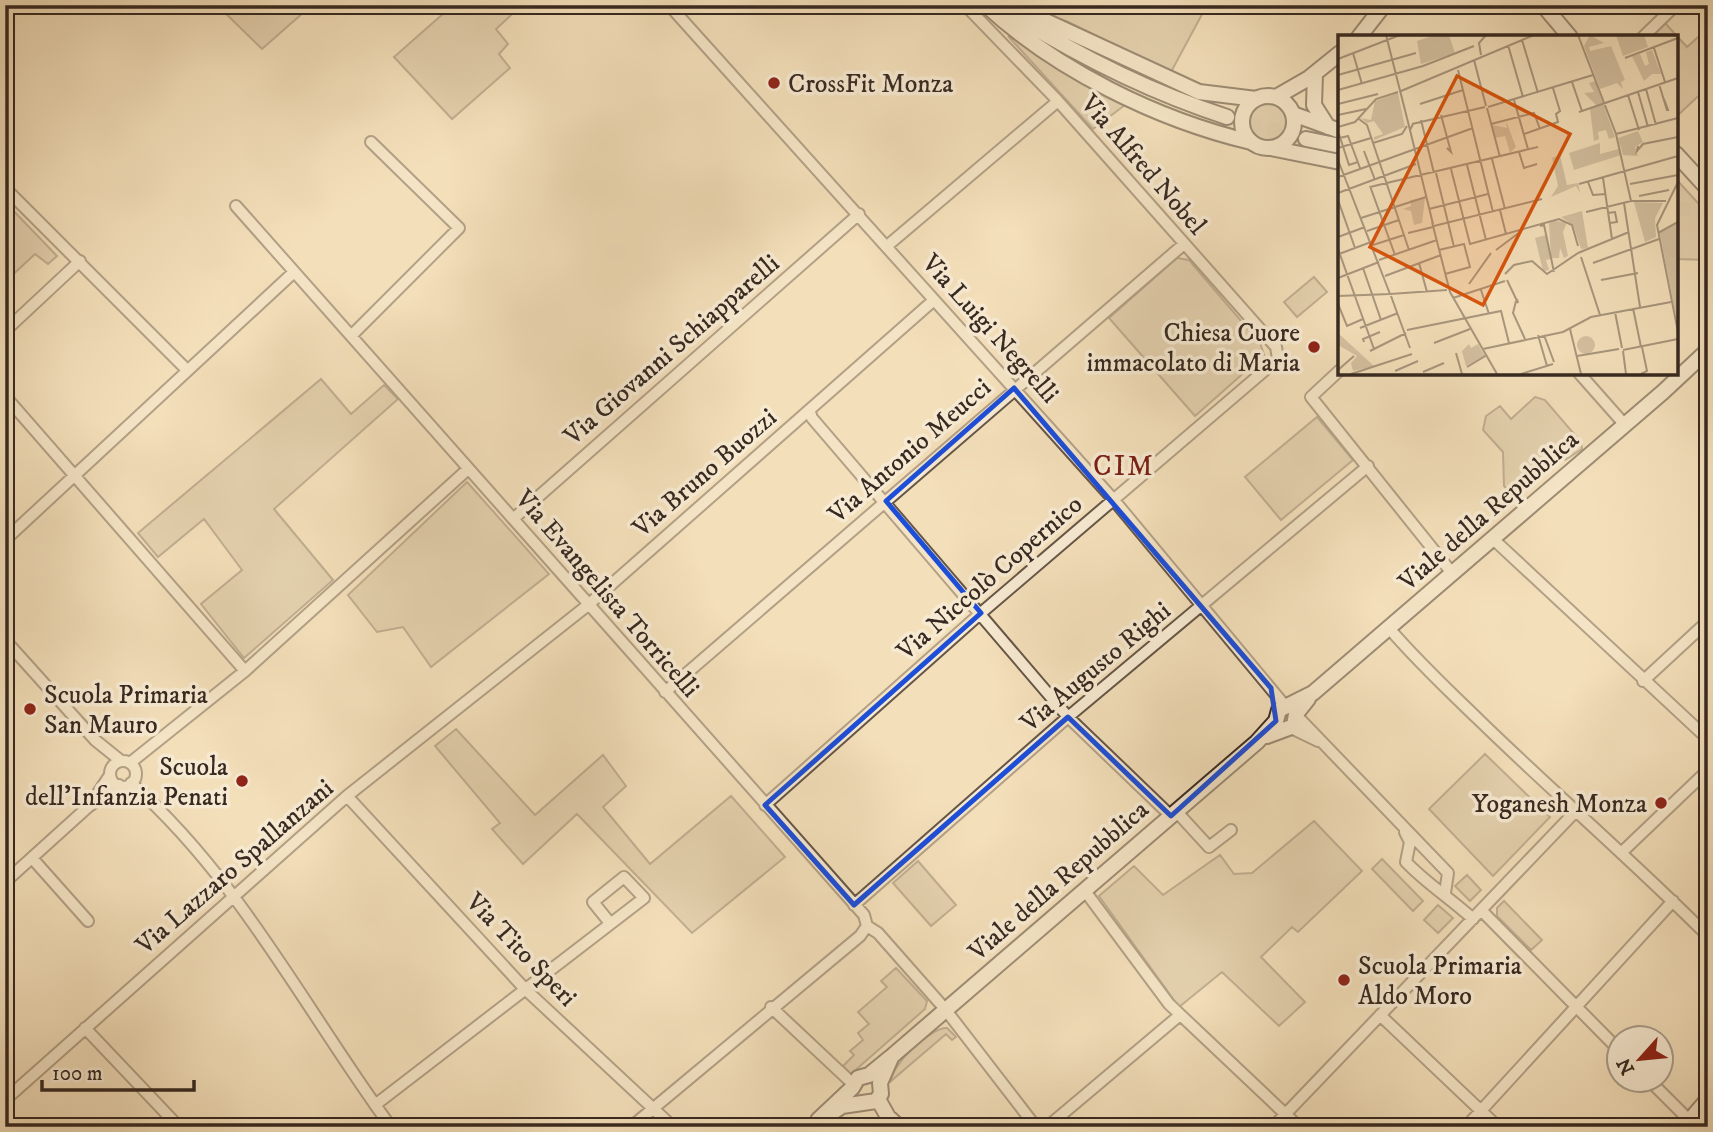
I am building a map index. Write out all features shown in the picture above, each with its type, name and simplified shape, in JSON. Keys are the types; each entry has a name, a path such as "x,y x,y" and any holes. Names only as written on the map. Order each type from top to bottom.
{"street":[{"name":"Via Luigi Negrelli","path":"669,5 1113,499 1271,688 1287,717"},
{"name":"Via Alfred Nobel","path":"965,5 1058,101 1276,347 1278,359"},
{"path":"986,5 1165,96 1227,117"},
{"path":"986,5 1040,50 1089,79 1174,116 1251,142 1338,162"},
{"path":"998,5 1042,35"},
{"path":"1011,5 1199,92 1256,99 1276,97 1312,76 1338,55"},
{"path":"1543,5 1568,35"},
{"path":"1645,35 1676,5"},
{"path":"1360,35 1381,7"},
{"path":"1271,148 1283,143 1292,133 1292,111 1312,76"},
{"path":"1312,76 1314,105 1334,129"},
{"path":"1276,97 1292,111 1334,129"},
{"path":"1251,142 1244,132 1242,119 1246,107 1256,99"},
{"path":"887,246 1058,101"},
{"path":"1306,139 1338,146"},
{"path":"351,336 459,228 371,142"},
{"path":"1678,156 1708,189"},
{"path":"5,188 186,369"},
{"name":"Via Evangelista Torricelli","path":"236,206 864,915 867,926 878,933 945,1009 1036,1127"},
{"name":"Via Giovanni Schiapparelli","path":"513,519 859,214"},
{"name":"Via Antonio Meucci","path":"665,692 1184,244"},
{"path":"5,331 80,261"},
{"path":"5,540 76,476 186,369 294,272"},
{"name":"Via Bruno Buozzi","path":"500,675 588,605 934,300"},
{"name":"Viale della Repubblica","path":"868,1102 874,1079 891,1057 1625,425 1708,350"},
{"name":"Via Niccolò Copernico","path":"765,805 981,613 1278,359"},
{"name":"Viale della Repubblica","path":"1663,392 1708,360"},
{"path":"1338,372 1311,397 1452,573"},
{"path":"1580,374 1625,425"},
{"path":"5,396 244,671"},
{"path":"809,410 812,418 886,501 1068,717 1209,847 1231,830"},
{"name":"Via Augusto Righi","path":"854,905 1068,717 1368,466"},
{"path":"88,807 114,764 126,762 244,671 468,469"},
{"path":"1492,538 1708,739"},
{"path":"1643,681 1708,621"},
{"path":"1388,627 1414,657 1574,813 1593,825 1708,936"},
{"path":"5,640 95,740 126,762 136,774 131,783"},
{"name":"Via Lazzaro Spallanzani","path":"5,1100 347,796 500,675"},
{"path":"1287,717 1324,744 1448,873"},
{"path":"95,740 119,785"},
{"path":"1621,853 1708,769"},
{"path":"5,882 88,807 119,785 131,783"},
{"path":"131,783 156,805 234,896 391,1127"},
{"name":"Via Tito Speri","path":"347,796 525,989 673,1127"},
{"path":"1273,1127 1574,813"},
{"path":"1405,829 1410,842 1406,862"},
{"path":"1406,862 1422,846"},
{"path":"32,858 88,921"},
{"path":"1406,862 1429,886 1445,893 1477,915 1604,1034"},
{"path":"1445,893 1448,873"},
{"path":"1429,886 1448,873"},
{"path":"375,1105 644,898 624,877 593,902 610,923"},
{"path":"1085,891 1180,1015 1299,1127"},
{"path":"1466,1127 1673,901"},
{"path":"631,1127 771,1007 860,936 867,926"},
{"path":"771,1007 868,1102 893,1122"},
{"path":"1380,1014 1498,1127"},
{"path":"1047,1127 1180,1015"},
{"path":"85,1028 179,1127"},
{"path":"814,1124 858,1078 874,1079"},
{"path":"1661,1094 1687,1123 1708,1099"},
{"path":"814,1124 838,1108 868,1102"}],"highlighted area":[{"path":"1014,388 1271,688 1276,721 1171,816 1068,717 854,905 765,805 981,613 886,501"}],"shaded area":[{"path":"217,5 312,5 262,49"},
{"path":"453,5 522,5 496,29 508,44 499,54 510,68 452,119 394,57"},
{"path":"1024,5 1207,5 1171,72 1066,21 1028,10"},
{"path":"1665,23 1676,35 1653,35"},
{"path":"1708,28 1708,87 1678,115 1678,37 1687,47"},
{"path":"1008,36 1022,43 1129,102 1093,129"},
{"path":"1268,104 1281,110 1287,123 1281,136 1268,142 1255,136 1249,123 1255,110"},
{"path":"1678,181 1708,214 1708,260 1678,259"},
{"path":"5,202 57,256 48,264 35,254 5,282"},
{"path":"1177,258 1189,260 1260,343 1264,355 1195,416 1109,318"},
{"path":"1314,277 1327,292 1297,317 1284,302"},
{"path":"321,379 351,414 384,385 398,399 274,509 333,580 244,658 201,604 242,570 204,519 158,557 138,533"},
{"path":"1535,397 1545,400 1581,442 1582,449 1565,460 1553,457 1511,492 1504,486 1503,452 1483,430 1486,416 1500,406 1511,419"},
{"path":"1317,417 1353,460 1281,520 1245,477"},
{"path":"467,482 549,574 431,667 403,627 377,632 348,595"},
{"path":"456,729 535,815 603,755 626,786 603,807 650,864 731,796 785,857 692,933 577,814 523,864 492,829 500,823 435,746"},
{"path":"1485,754 1550,817 1493,876 1429,809"},
{"path":"1314,821 1362,871 1298,932 1292,927 1261,957 1305,1002 1279,1026 1222,972 1179,1007 1099,896 1134,866 1163,895 1220,855 1234,874 1252,873"},
{"path":"1382,859 1423,901 1413,911 1372,869"},
{"path":"918,861 956,905 931,926 893,883"},
{"path":"1467,875 1481,890 1470,901 1455,886"},
{"path":"1504,901 1542,940 1531,950 1497,916 1497,908"},
{"path":"1438,905 1453,918 1438,933 1424,920"},
{"path":"896,968 927,1001 925,1009 851,1074 843,1066 854,1055 850,1051 863,1040 858,1033 869,1024 858,1012 887,987 881,981"},
{"path":"947,1028 956,1037 952,1040 946,1034 891,1081 904,1057 913,1048 931,1034"}],"tunnel":[{"path":"1227,117 1306,139"},
{"path":"1678,208 1708,213"}],"place":[{"name":"CrossFit Monza","path":"774,83"},
{"name":"Chiesa Cuore immacolato di Maria","path":"1314,347"},
{"name":"Scuola Primaria San Mauro","path":"30,709"},
{"name":"Scuola dell'Infanzia Penati","path":"242,781"},
{"name":"Yoganesh Monza","path":"1661,803"},
{"name":"Scuola Primaria Aldo Moro","path":"1344,980"}],"district":[{"name":"CIM","path":"1124,465"}]}
